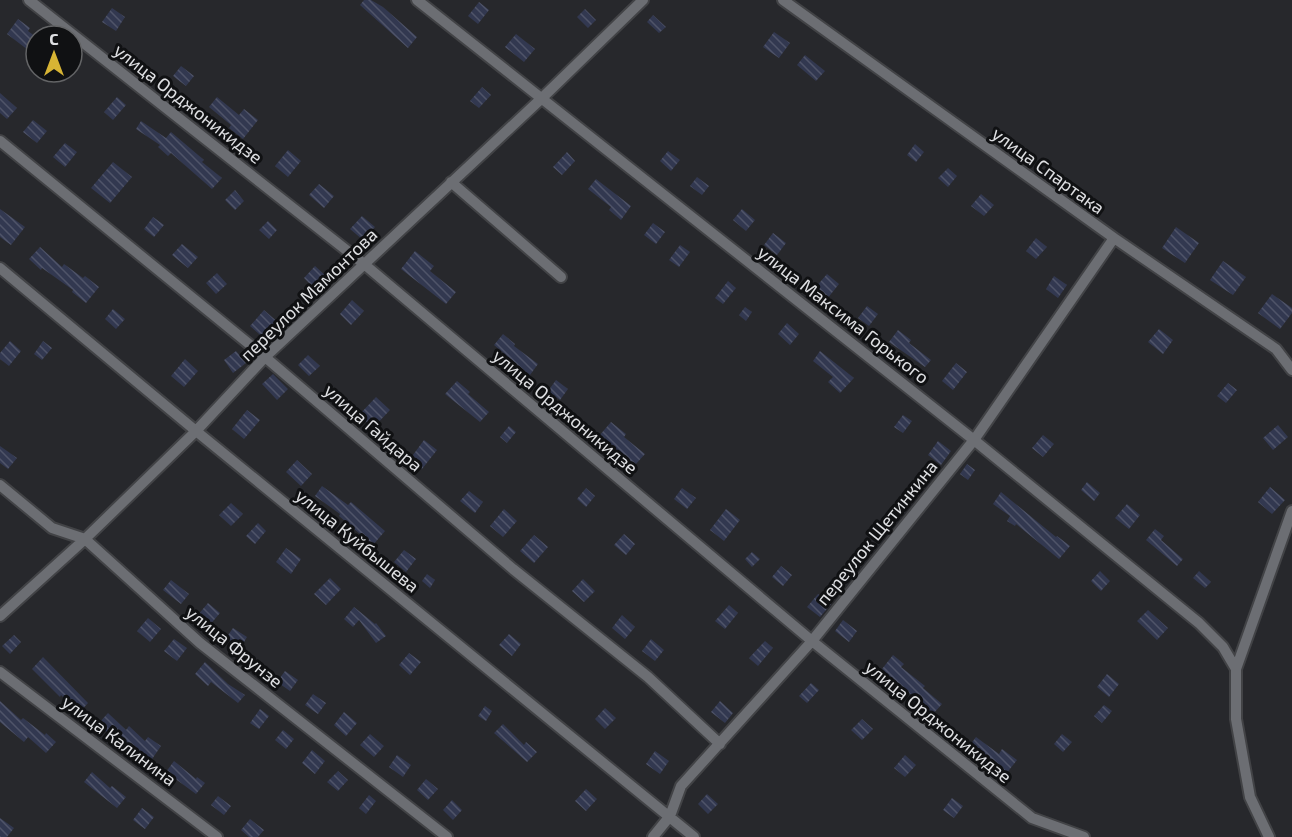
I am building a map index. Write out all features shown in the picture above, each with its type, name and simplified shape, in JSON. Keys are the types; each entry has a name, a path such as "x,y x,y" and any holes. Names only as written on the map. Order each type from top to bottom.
{"street":[{"name":"улица Орджоникидзе","path":"29,0 364,264 812,641 1032,819 1084,837"},
{"name":"улица Максима Горького","path":"417,0 974,440 1199,623 1223,647 1236,669"},
{"name":"переулок Мамонтова","path":"0,616 85,539 196,431 266,357 643,0"},
{"name":"улица Спартака","path":"783,0 1114,238 1276,349 1292,370"},
{"name":"улица Гайдара","path":"0,141 266,357 513,569 648,677 720,744"},
{"path":"451,182 561,277"},
{"name":"переулок Щетинкина","path":"653,837 670,816 681,786 812,641 974,440 1114,238"},
{"name":"улица Куйбышева","path":"0,268 694,837"},
{"name":"улица Фрунзе","path":"0,485 52,528 85,539 200,643 447,837"},
{"path":"1269,837 1250,797 1236,719 1236,669 1292,511"},
{"name":"улица Калинина","path":"0,672 217,837"}],"building":[{"path":"364,0 371,0 383,7 417,37 408,48 360,5"},
{"path":"479,2 489,10 478,24 468,16"},
{"path":"112,8 125,17 116,31 102,22"},
{"path":"585,9 596,20 588,28 577,17"},
{"path":"653,15 666,27 659,33 647,22"},
{"path":"18,19 25,24 24,47 7,34"},
{"path":"774,32 790,43 779,58 763,47"},
{"path":"516,34 535,49 524,62 505,47"},
{"path":"805,55 825,71 816,81 797,65"},
{"path":"181,66 194,76 186,86 173,76"},
{"path":"482,87 491,95 479,108 470,101"},
{"path":"0,93 17,108 7,119 0,113"},
{"path":"117,97 126,105 113,120 104,112"},
{"path":"217,97 239,115 244,109 258,120 243,139 229,128 231,125 209,107"},
{"path":"33,120 47,131 37,143 23,132"},
{"path":"141,121 166,138 171,132 222,178 212,189 171,153 168,156 158,147 160,145 136,129"},
{"path":"65,143 77,152 65,167 53,157"},
{"path":"915,144 924,152 916,162 907,155"},
{"path":"288,150 301,161 288,177 275,166"},
{"path":"668,151 680,160 671,171 660,161"},
{"path":"567,152 575,161 562,175 553,167"},
{"path":"113,162 132,177 110,203 91,188"},
{"path":"948,168 957,176 948,187 938,178"},
{"path":"697,177 709,186 702,195 690,186"},
{"path":"596,179 631,206 621,220 609,210 611,207 588,189"},
{"path":"319,184 334,196 324,208 309,195"},
{"path":"235,190 244,201 235,210 225,200"},
{"path":"981,194 994,205 984,216 971,206"},
{"path":"0,209 25,227 11,245 0,237"},
{"path":"742,209 755,220 746,231 733,220"},
{"path":"362,216 375,227 363,240 350,229"},
{"path":"153,217 164,225 154,237 144,229"},
{"path":"268,221 277,230 269,239 259,230"},
{"path":"653,223 665,232 656,244 644,235"},
{"path":"1176,227 1199,243 1185,263 1162,248"},
{"path":"773,233 786,243 777,255 764,245"},
{"path":"1036,238 1047,247 1036,259 1026,251"},
{"path":"182,244 198,257 188,268 172,255"},
{"path":"680,245 690,252 679,267 669,260"},
{"path":"40,247 62,267 64,264 99,287 86,303 72,292 73,290 42,268 41,270 29,259"},
{"path":"415,251 434,266 430,271 456,292 446,304 401,269"},
{"path":"1223,261 1246,277 1233,295 1210,280"},
{"path":"315,266 327,277 315,289 304,278"},
{"path":"217,273 227,284 216,294 206,283"},
{"path":"827,274 839,284 827,299 815,288"},
{"path":"1054,276 1067,285 1058,298 1046,289"},
{"path":"728,281 736,288 723,304 715,298"},
{"path":"1272,294 1292,308 1292,313 1280,329 1258,313"},
{"path":"352,300 364,311 351,325 340,314"},
{"path":"867,306 878,314 869,326 858,318"},
{"path":"745,307 752,312 746,321 739,315"},
{"path":"113,309 125,319 116,329 105,319"},
{"path":"264,310 281,325 267,341 250,326"},
{"path":"787,323 799,334 790,345 778,334"},
{"path":"1159,329 1173,340 1163,354 1148,342"},
{"path":"898,330 911,340 909,343 931,360 925,367 889,342"},
{"path":"503,334 515,344 514,346 538,364 530,375 494,345"},
{"path":"10,341 21,351 9,366 0,359 0,353"},
{"path":"43,341 52,348 42,360 34,354"},
{"path":"236,351 246,363 233,373 224,360"},
{"path":"820,351 854,378 840,393 828,382 833,377 813,361"},
{"path":"308,355 320,366 309,376 298,365"},
{"path":"185,359 198,371 184,387 171,376"},
{"path":"956,363 967,372 953,390 942,381"},
{"path":"273,374 288,389 277,400 262,384"},
{"path":"556,380 568,389 560,400 548,391"},
{"path":"457,381 489,412 480,422 445,394"},
{"path":"1228,383 1237,390 1226,403 1217,396"},
{"path":"376,397 390,410 373,428 359,415"},
{"path":"247,410 260,420 244,439 232,429"},
{"path":"903,415 912,421 903,433 894,427"},
{"path":"611,422 626,434 624,437 645,454 635,465 599,436"},
{"path":"1278,425 1288,437 1273,450 1263,438"},
{"path":"509,426 516,432 507,443 500,437"},
{"path":"1043,435 1054,444 1043,457 1032,448"},
{"path":"424,440 437,450 422,469 410,459"},
{"path":"938,441 951,451 941,465 928,455"},
{"path":"0,446 17,458 8,469 0,463"},
{"path":"297,460 312,474 301,486 286,472"},
{"path":"967,464 975,470 968,480 960,474"},
{"path":"1087,482 1100,493 1094,501 1081,490"},
{"path":"322,486 348,505 351,502 385,531 373,545 339,516 340,514 315,496"},
{"path":"1270,487 1285,500 1272,514 1258,502"},
{"path":"586,488 595,496 586,507 577,499"},
{"path":"682,488 696,498 687,509 674,499"},
{"path":"469,491 483,502 475,513 460,501"},
{"path":"1001,492 1070,546 1059,559 1016,524 1015,526 1007,521 1010,516 993,504"},
{"path":"231,503 243,514 231,526 219,515"},
{"path":"1127,504 1140,515 1129,529 1115,518"},
{"path":"504,509 517,521 503,537 490,526"},
{"path":"726,509 740,520 724,541 710,530"},
{"path":"258,523 266,531 255,544 246,536"},
{"path":"1155,529 1164,536 1161,540 1183,559 1177,566 1146,540"},
{"path":"624,534 635,544 626,555 614,545"},
{"path":"534,535 548,547 534,563 520,551"},
{"path":"286,548 301,559 291,574 276,562"},
{"path":"404,550 416,559 406,572 394,562"},
{"path":"752,552 760,559 752,567 745,559"},
{"path":"781,566 792,575 783,586 772,577"},
{"path":"1100,571 1110,581 1101,591 1091,581"},
{"path":"1199,571 1211,582 1205,588 1193,578"},
{"path":"427,574 435,580 430,588 422,581"},
{"path":"330,578 341,589 326,605 314,594"},
{"path":"583,579 595,591 584,602 572,591"},
{"path":"171,580 189,594 181,604 163,590"},
{"path":"818,594 831,604 820,617 807,607"},
{"path":"208,603 220,613 209,626 197,616"},
{"path":"729,605 738,613 725,629 715,621"},
{"path":"354,607 376,623 386,636 376,643 359,620 353,627 344,619"},
{"path":"1148,610 1168,628 1157,640 1137,621"},
{"path":"622,615 635,627 625,639 612,628"},
{"path":"148,618 161,629 150,642 137,631"},
{"path":"843,620 857,631 849,642 835,631"},
{"path":"233,628 247,637 241,647 226,638"},
{"path":"509,634 521,644 512,656 499,645"},
{"path":"14,635 21,642 10,654 2,646"},
{"path":"174,639 187,648 177,661 164,651"},
{"path":"651,639 664,650 655,661 642,651"},
{"path":"765,641 773,648 758,666 749,658"},
{"path":"409,653 421,662 410,675 399,665"},
{"path":"893,655 904,664 901,667 925,686 923,688 942,704 933,714 882,669"},
{"path":"43,657 88,703 79,713 32,669"},
{"path":"205,662 228,684 245,695 238,703 211,682 208,686 195,674"},
{"path":"285,671 298,680 290,691 277,682"},
{"path":"1107,674 1119,684 1109,697 1097,687"},
{"path":"811,683 819,690 807,703 799,696"},
{"path":"313,694 326,703 318,714 305,705"},
{"path":"0,701 21,720 23,718 56,742 46,753 28,737 24,742 0,722"},
{"path":"720,701 733,713 725,723 711,712"},
{"path":"1104,705 1112,711 1102,723 1094,716"},
{"path":"485,706 492,711 486,721 478,716"},
{"path":"605,708 616,718 605,729 595,719"},
{"path":"260,709 269,716 259,729 250,723"},
{"path":"344,712 357,723 346,736 334,725"},
{"path":"108,713 126,730 129,726 145,741 148,737 161,746 150,762 111,730 108,733 98,724"},
{"path":"862,719 873,729 862,740 851,730"},
{"path":"503,724 524,745 526,742 537,752 527,762 494,733"},
{"path":"283,730 294,739 286,749 275,740"},
{"path":"370,734 384,746 374,757 360,745"},
{"path":"1062,734 1072,742 1063,752 1054,744"},
{"path":"976,737 999,754 1002,749 1017,760 1006,774 970,745"},
{"path":"312,750 325,761 315,774 302,763"},
{"path":"655,751 669,761 660,774 646,764"},
{"path":"397,755 411,765 403,777 389,767"},
{"path":"905,755 916,765 905,777 894,768"},
{"path":"174,761 196,779 197,777 205,783 196,794 166,772"},
{"path":"338,771 348,780 338,791 327,782"},
{"path":"92,772 110,788 112,786 126,797 117,808 84,782"},
{"path":"426,779 438,789 428,800 417,790"},
{"path":"586,789 597,799 586,811 575,801"},
{"path":"707,794 718,804 708,814 698,804"},
{"path":"369,795 376,801 366,814 359,808"},
{"path":"218,796 231,806 224,815 211,805"},
{"path":"952,798 963,806 954,818 943,810"},
{"path":"452,800 462,810 453,820 443,810"},
{"path":"142,808 154,817 145,829 133,820"},
{"path":"0,818 14,828 7,837 0,837"},
{"path":"250,819 264,830 258,837 249,837 241,830"}]}
